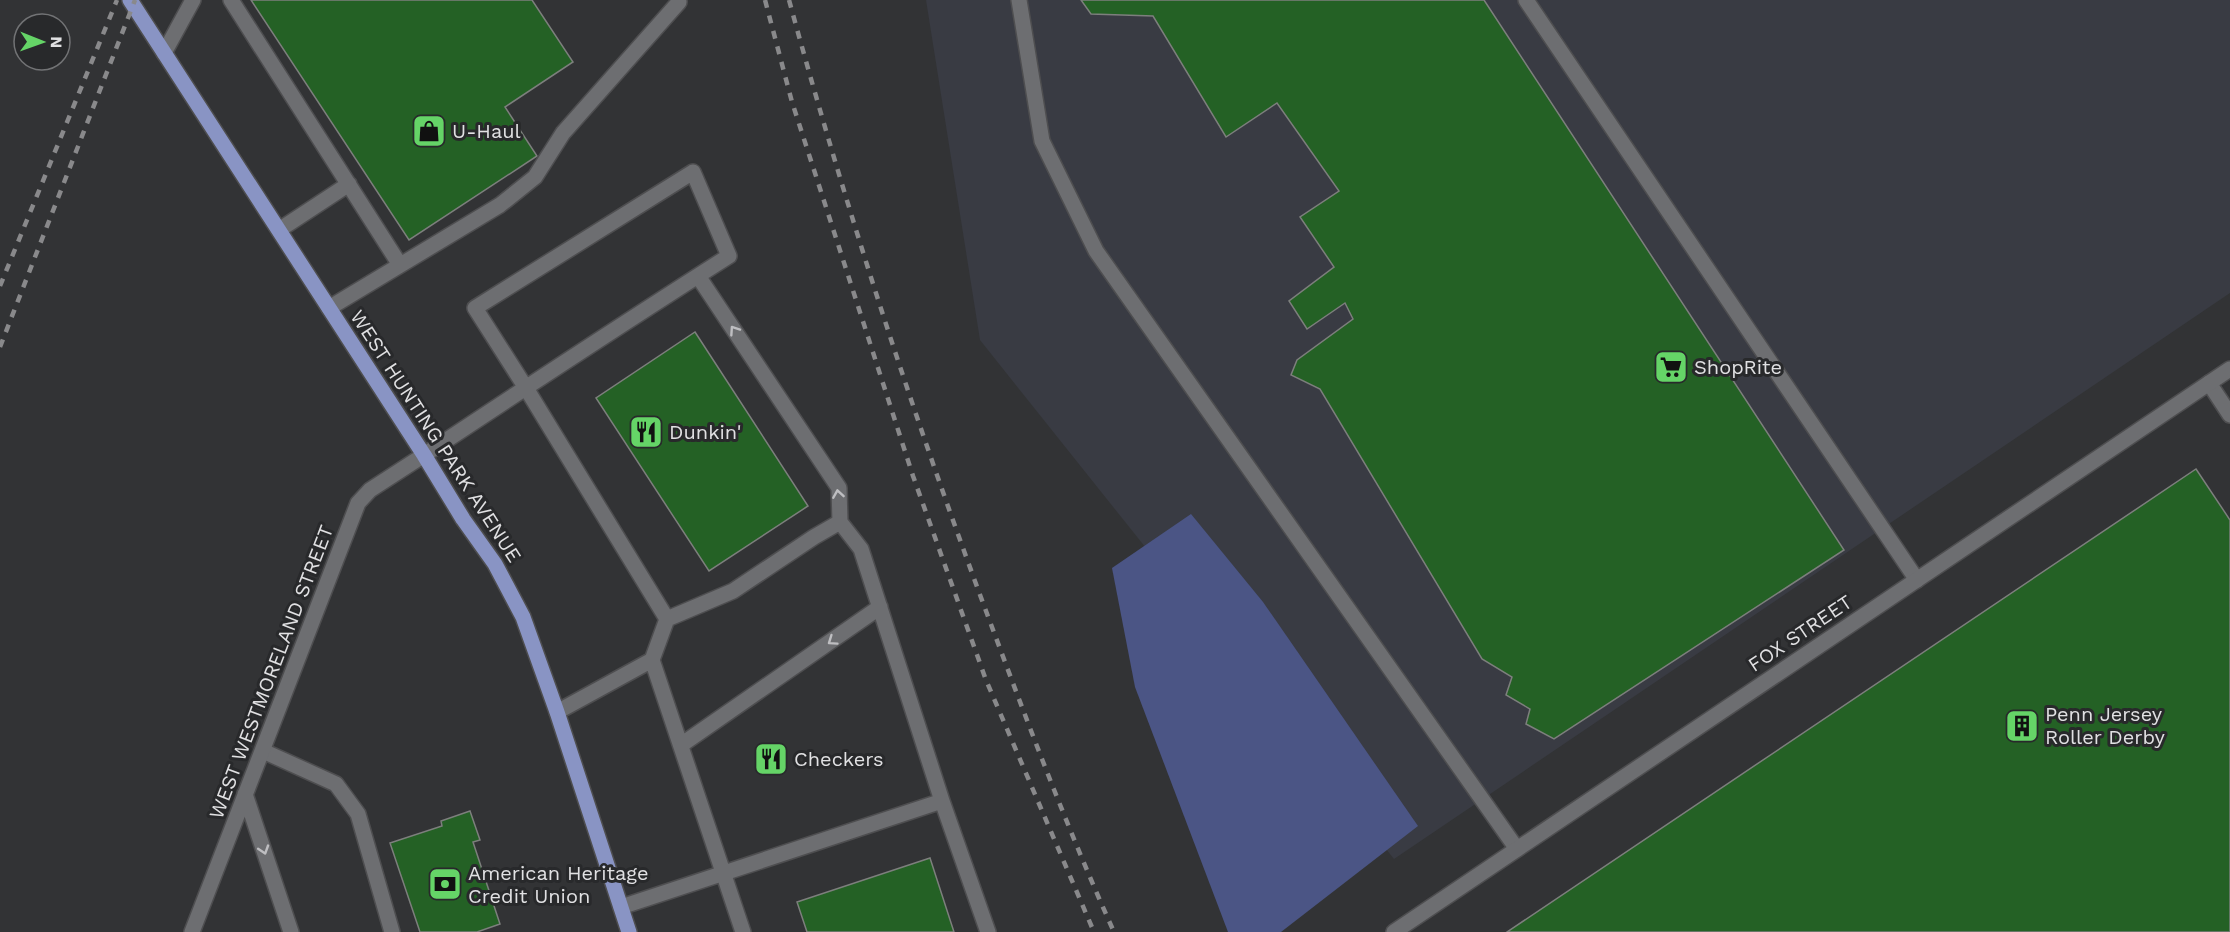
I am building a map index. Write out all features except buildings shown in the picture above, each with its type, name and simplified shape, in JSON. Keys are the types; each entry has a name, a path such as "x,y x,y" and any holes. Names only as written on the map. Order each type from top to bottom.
{"main road":[{"name":"WEST HUNTING PARK AVENUE","path":"130,0 424,454 509,590 534,643 629,932"}],"street":[{"path":"164,53 193,0"},
{"path":"231,0 400,265"},
{"path":"1019,0 1042,141 1096,251 1517,849"},
{"path":"1526,0 1917,580"},
{"path":"329,308 500,205 534,177 563,133 679,2"},
{"name":"WEST WESTMORELAND STREET","path":"192,932 358,503 370,490 424,454 526,388 729,256 693,172 475,308 526,388"},
{"path":"279,230 349,184"},
{"path":"698,276 839,488 840,522 861,549 942,801 988,932"},
{"name":"FOX STREET","path":"1394,932 2230,369"},
{"path":"2209,383 2230,415"},
{"path":"526,388 667,619"},
{"path":"743,932 652,660 667,619 733,591 840,522"},
{"path":"681,745 880,607"},
{"path":"558,712 652,660"},
{"path":"263,751 336,784 358,814 392,932"},
{"path":"245,794 291,932"},
{"path":"621,907 942,801"}],"shaded area":[{"path":"926,0 2230,0 2230,293 1394,859 980,340"},
{"path":"1191,514 1263,602 1418,826 1281,932 1228,932 1135,687 1112,568"}],"railway":[{"path":"0,286 117,0"},
{"path":"0,347 135,0"},
{"path":"765,0 792,102 913,476 986,680 1094,932"},
{"path":"789,0 857,234 907,389 989,619 1081,855 1114,932"}],"place":[{"name":"U-Haul","path":"429,131"},
{"name":"ShopRite","path":"1671,367"},
{"name":"Dunkin'","path":"646,432"},
{"name":"Penn Jersey Roller Derby","path":"2022,726"},
{"name":"Checkers","path":"771,759"},
{"name":"American Heritage Credit Union","path":"445,884"}]}
